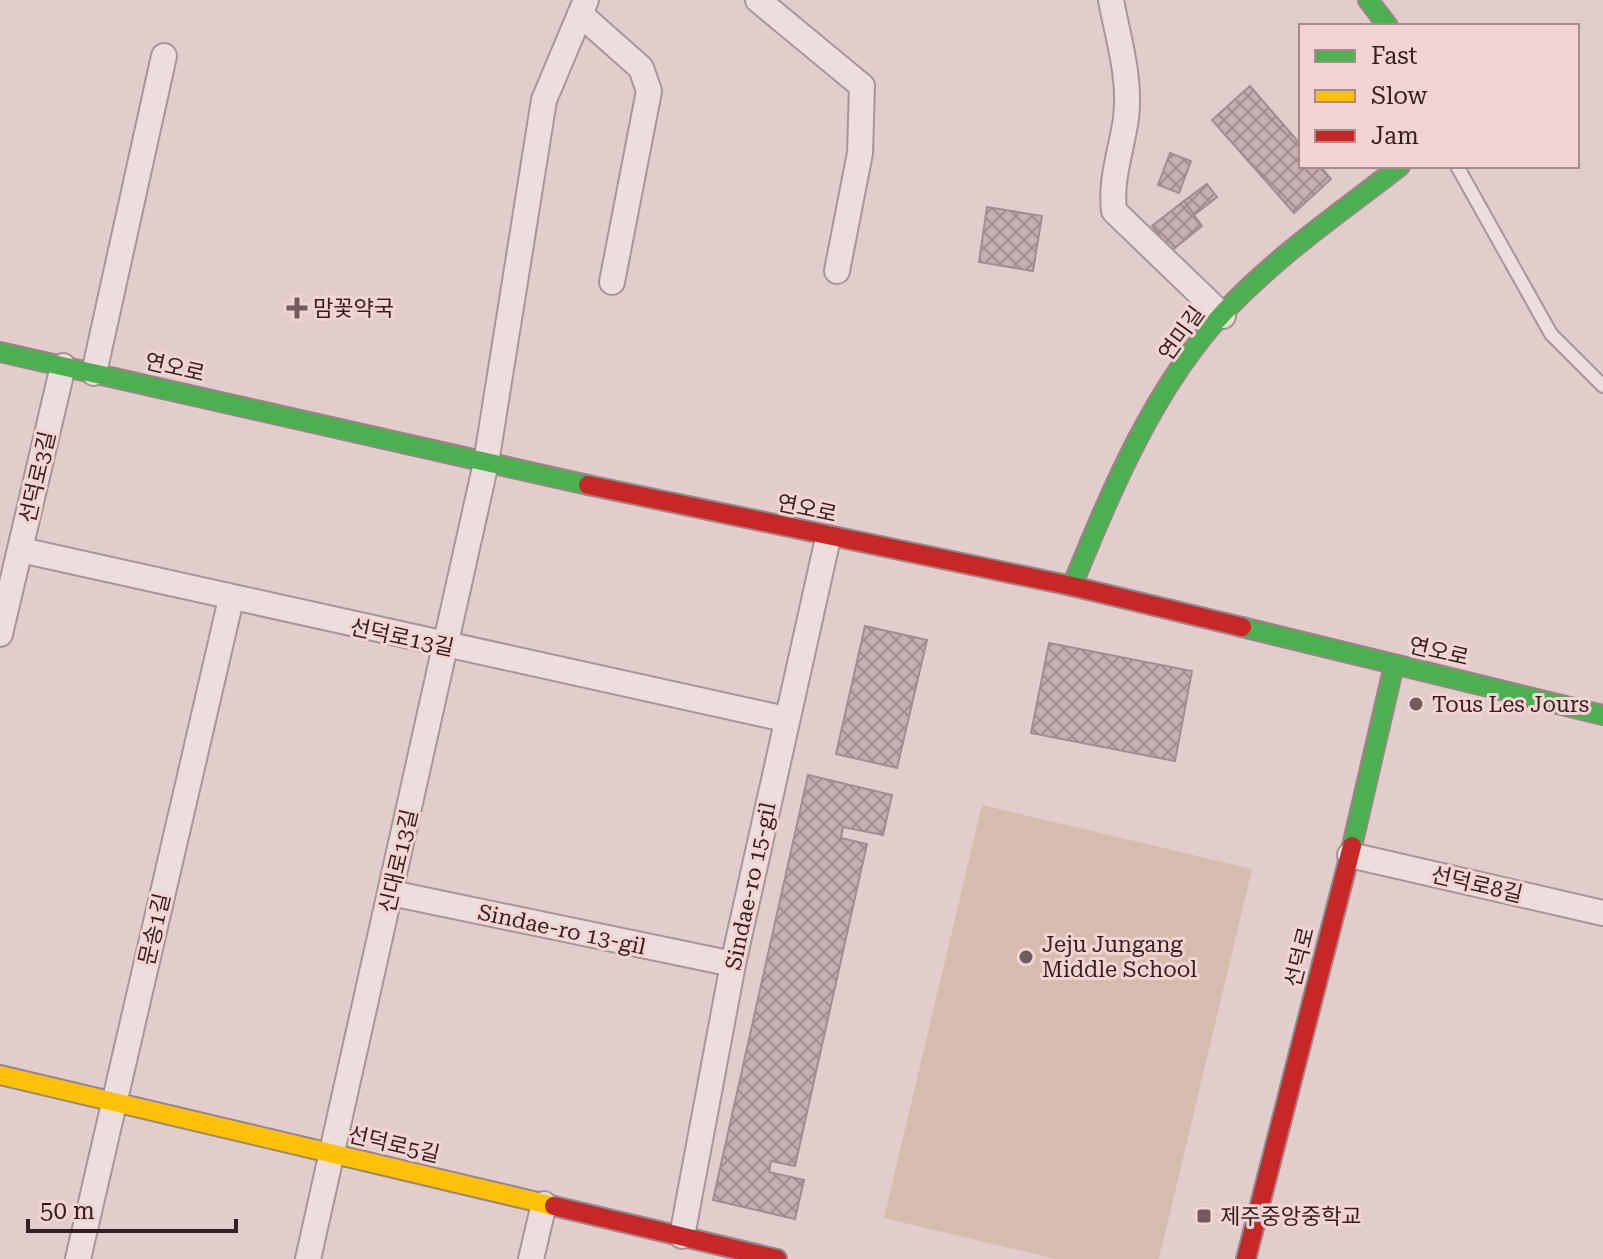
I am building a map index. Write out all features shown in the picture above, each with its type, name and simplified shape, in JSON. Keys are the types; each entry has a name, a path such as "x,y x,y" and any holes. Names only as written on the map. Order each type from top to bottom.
{"street":[{"path":"758,0 862,86 860,153 837,271"},
{"path":"1111,0 1126,88 1126,116 1111,191 1114,211 1223,316"},
{"path":"1368,0 1386,24"},
{"path":"583,7 641,68 649,91 612,282"},
{"name":"신대로13길","path":"308,1259 486,463 544,100 583,7"},
{"path":"94,373 164,56"},
{"name":"연미길","path":"1072,586 1095,528 1160,406 1199,344 1250,285 1397,168"},
{"name":"연오로","path":"0,352 828,538 1072,586 1603,715"},
{"name":"선덕로3길","path":"0,634 63,366"},
{"name":"Sindae-ro 15-gil","path":"682,1236 733,964 785,719 828,538"},
{"name":"선덕로13길","path":"21,550 446,647 785,719"},
{"name":"문송1길","path":"78,1259 231,599"},
{"name":"선덕로","path":"1246,1259 1350,855 1394,665"},
{"name":"선덕로8길","path":"1350,855 1603,913"},
{"name":"Sindae-ro 13-gil","path":"391,893 733,964"},
{"name":"선덕로5길","path":"0,1075 765,1258"},
{"path":"531,1259 544,1204"}],"lane":[{"path":"1458,168 1551,334 1603,386"}],"shaded area":[{"path":"982,805 1252,869 1159,1259 1056,1259 884,1218"}],"building":[{"path":"1250,86 1299,143 1299,168 1322,168 1331,179 1294,213 1212,120"},
{"path":"1170,153 1191,161 1179,193 1158,185"},
{"path":"1207,184 1217,197 1194,215 1184,201"},
{"path":"1184,201 1202,226 1171,251 1152,226"},
{"path":"987,207 1042,216 1033,271 979,262"},
{"path":"865,626 927,640 897,768 836,754"},
{"path":"1049,643 1192,671 1175,761 1031,733"},
{"path":"808,775 892,795 883,835 843,827 841,838 867,844 795,1166 771,1161 769,1172 804,1180 795,1219 713,1200"}],"traffic: fast":[{"path":"1368,0 1386,24"},
{"path":"1072,586 1102,513 1137,441 1177,372 1200,340 1267,271 1397,168"},
{"path":"0,352 588,485"},
{"path":"1242,627 1603,715"},
{"path":"1352,846 1394,665"}],"traffic: slow":[{"path":"0,1075 554,1206"}],"traffic: jam":[{"path":"588,485 1072,586 1242,627"},
{"path":"1246,1259 1352,846"},
{"path":"554,1206 777,1259"}],"place":[{"name":"맘꽃약국","path":"297,308"},
{"name":"Tous Les Jours","path":"1416,704"},
{"name":"Jeju Jungang Middle School","path":"1026,957"},
{"name":"제주중앙중학교","path":"1204,1216"}]}
